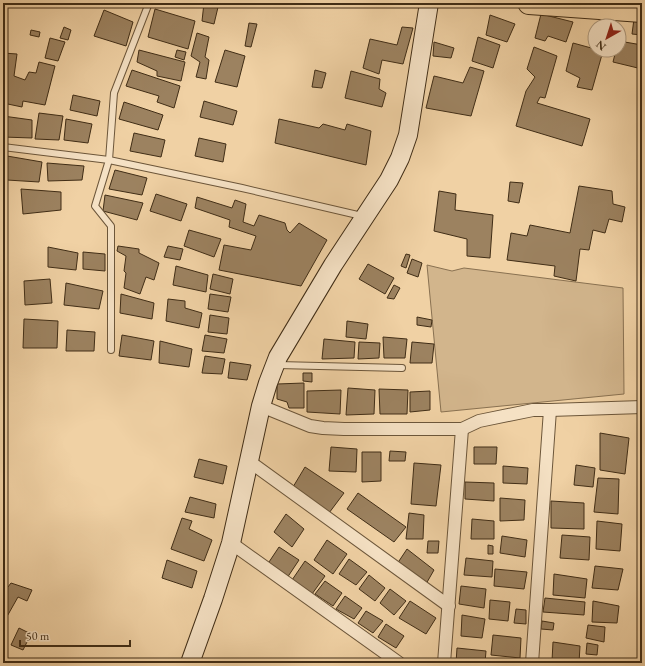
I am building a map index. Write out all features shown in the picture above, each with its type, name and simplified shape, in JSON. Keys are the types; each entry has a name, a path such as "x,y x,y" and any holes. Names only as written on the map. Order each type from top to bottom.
{"highway":[{"path":"528,3 642,11"}],"street":[{"path":"190,663 231,543 250,462 261,406 275,365 326,278 389,180 400,158 408,135 429,3"},
{"path":"261,406 310,426 344,429 462,429 479,421 533,410 642,407"},
{"path":"532,663 550,410"},
{"path":"444,663 462,429"},
{"path":"250,462 448,606"},
{"path":"231,543 399,663"}],"lane":[{"path":"111,350 111,226 95,206 109,160 114,93 149,3"},
{"path":"3,147 109,160 242,188 365,217"},
{"path":"275,365 402,368"}],"shaded area":[{"path":"427,265 452,271 464,268 623,288 624,394 441,412"}],"building":[{"path":"204,3 219,3 214,24 202,21"},
{"path":"155,9 195,21 188,49 148,37"},
{"path":"104,10 133,22 126,46 94,36"},
{"path":"541,14 573,22 566,42 548,36 545,41 535,38"},
{"path":"3,15 7,17 3,41"},
{"path":"490,15 515,24 507,42 486,35"},
{"path":"634,19 642,21 642,35 632,34"},
{"path":"249,23 257,24 251,47 245,46"},
{"path":"64,27 71,30 68,40 60,38"},
{"path":"402,27 413,28 403,64 382,60 379,74 363,68 370,39 397,45"},
{"path":"31,30 40,32 39,37 30,35"},
{"path":"197,33 209,37 205,57 209,60 206,79 196,77 200,62 191,56"},
{"path":"478,37 500,45 493,68 472,61"},
{"path":"50,38 65,42 58,61 45,58"},
{"path":"434,42 454,48 451,58 433,56"},
{"path":"627,42 642,45 642,69 613,62 614,58 627,58"},
{"path":"573,43 587,47 587,58 601,58 592,90 577,87 580,78 566,71"},
{"path":"534,47 557,56 545,98 540,97 537,103 590,119 582,146 516,126 526,91 535,77 527,69"},
{"path":"139,50 185,62 181,81 157,76 157,71 137,62"},
{"path":"177,50 186,52 184,60 175,57"},
{"path":"225,50 245,56 237,87 215,82"},
{"path":"3,53 17,54 14,76 25,80 29,72 36,73 39,62 55,66 45,105 23,101 22,107 3,103"},
{"path":"470,67 484,71 471,116 426,108 434,76 463,83"},
{"path":"132,70 180,86 174,108 157,102 159,96 126,86"},
{"path":"315,70 326,73 322,88 312,87"},
{"path":"351,71 380,79 379,89 386,93 382,107 345,98"},
{"path":"73,95 100,101 97,116 70,110"},
{"path":"204,101 237,111 233,125 200,117"},
{"path":"124,102 163,115 158,130 119,119"},
{"path":"39,113 63,116 59,140 35,139"},
{"path":"3,116 32,120 32,138 3,137"},
{"path":"66,119 92,124 88,143 64,140"},
{"path":"279,119 319,128 323,124 345,130 347,124 371,131 366,165 275,143"},
{"path":"134,133 165,140 161,157 130,151"},
{"path":"199,138 226,144 223,162 195,156"},
{"path":"7,156 42,162 39,182 7,180"},
{"path":"47,163 84,166 82,180 48,181"},
{"path":"115,170 147,178 142,195 109,189"},
{"path":"510,182 523,183 519,203 508,201"},
{"path":"579,186 612,191 613,204 625,207 622,222 609,219 605,233 593,230 589,250 580,249 576,281 554,276 555,266 507,260 511,233 527,236 530,225 570,233"},
{"path":"21,189 61,192 61,210 23,214"},
{"path":"439,191 456,194 455,210 493,215 490,258 467,256 467,239 434,231"},
{"path":"156,194 187,204 181,221 150,211"},
{"path":"105,195 143,203 137,220 103,211"},
{"path":"197,197 232,208 235,200 246,204 243,222 254,226 259,215 285,223 287,230 290,233 299,223 327,240 301,286 219,270 224,245 251,250 256,236 229,227 230,220 195,208"},
{"path":"189,230 221,239 214,257 184,246"},
{"path":"118,246 139,249 139,253 159,263 154,280 146,277 140,294 124,288 126,256 117,251"},
{"path":"168,246 183,249 180,260 164,257"},
{"path":"48,247 78,253 76,270 48,267"},
{"path":"83,252 105,254 105,271 83,269"},
{"path":"406,254 410,255 406,268 401,266"},
{"path":"412,259 422,263 418,277 407,273"},
{"path":"368,264 394,278 385,294 359,279"},
{"path":"176,266 208,275 206,292 173,285"},
{"path":"213,274 233,279 230,294 210,289"},
{"path":"50,279 52,303 25,305 24,281"},
{"path":"66,283 103,291 99,309 64,305"},
{"path":"394,285 400,288 394,299 387,298"},
{"path":"121,294 154,303 152,319 120,313"},
{"path":"210,294 231,297 228,312 208,309"},
{"path":"168,299 185,301 185,308 202,313 199,328 166,321"},
{"path":"210,315 229,318 227,334 208,332"},
{"path":"417,317 432,320 431,327 417,325"},
{"path":"24,319 58,321 57,348 23,348"},
{"path":"347,321 368,324 366,339 346,337"},
{"path":"67,330 95,332 94,351 66,351"},
{"path":"122,335 154,341 151,360 119,356"},
{"path":"205,335 227,339 224,353 202,351"},
{"path":"383,337 407,339 405,358 384,358"},
{"path":"324,339 355,342 354,358 322,359"},
{"path":"160,341 192,349 189,367 159,363"},
{"path":"359,342 380,343 379,358 358,359"},
{"path":"412,342 434,344 432,363 410,363"},
{"path":"205,356 225,359 222,374 202,373"},
{"path":"230,362 251,365 247,380 228,378"},
{"path":"303,373 312,373 312,382 303,381"},
{"path":"304,383 304,408 289,408 287,402 277,399 277,384"},
{"path":"348,388 375,390 374,414 346,415"},
{"path":"379,389 408,390 407,414 380,414"},
{"path":"341,390 340,414 307,412 307,391"},
{"path":"430,391 430,410 410,412 410,392"},
{"path":"600,433 629,438 625,474 600,470"},
{"path":"331,447 357,449 356,472 329,471"},
{"path":"474,447 497,447 496,464 474,464"},
{"path":"390,451 406,452 405,461 389,461"},
{"path":"362,452 381,452 381,481 362,482"},
{"path":"199,459 227,466 223,484 194,477"},
{"path":"414,463 441,465 436,506 411,504"},
{"path":"576,465 595,468 593,487 574,485"},
{"path":"503,466 528,468 527,484 503,483"},
{"path":"305,467 344,493 329,513 293,487"},
{"path":"598,478 619,479 618,514 594,512"},
{"path":"465,482 494,483 494,501 465,499"},
{"path":"358,493 406,527 394,542 347,509"},
{"path":"190,497 216,504 214,518 185,512"},
{"path":"500,498 525,500 524,520 500,521"},
{"path":"551,501 584,503 584,529 551,528"},
{"path":"409,513 424,515 423,539 406,539"},
{"path":"286,514 304,529 292,547 274,532"},
{"path":"182,518 192,521 189,529 212,540 204,561 171,549"},
{"path":"472,519 494,521 494,539 471,539"},
{"path":"597,521 622,524 620,551 596,549"},
{"path":"562,535 590,537 589,560 560,558"},
{"path":"502,536 527,540 525,557 500,553"},
{"path":"327,540 347,554 333,574 314,560"},
{"path":"428,541 439,541 438,553 427,553"},
{"path":"488,545 493,546 493,554 488,554"},
{"path":"279,547 299,560 287,578 267,565"},
{"path":"407,549 434,570 426,584 397,564"},
{"path":"466,558 493,561 492,577 464,575"},
{"path":"349,559 367,572 356,585 339,574"},
{"path":"167,560 197,571 192,588 162,578"},
{"path":"305,561 325,576 312,594 292,580"},
{"path":"595,566 623,569 618,590 592,588"},
{"path":"495,569 527,572 524,589 494,586"},
{"path":"554,574 587,579 585,598 553,595"},
{"path":"369,575 385,588 375,601 359,589"},
{"path":"325,581 342,593 333,606 315,594"},
{"path":"11,583 32,590 27,601 18,597 5,620 3,619 3,591 4,592"},
{"path":"461,586 486,589 484,608 459,604"},
{"path":"390,589 406,601 394,615 380,603"},
{"path":"345,596 362,608 354,619 336,609"},
{"path":"545,598 585,602 584,615 543,612"},
{"path":"490,600 510,602 508,621 489,619"},
{"path":"410,601 436,618 426,634 399,618"},
{"path":"593,601 619,606 617,623 592,622"},
{"path":"516,609 526,610 526,624 514,623"},
{"path":"366,611 383,621 373,633 358,623"},
{"path":"462,615 485,619 482,638 461,636"},
{"path":"542,621 554,623 553,630 541,629"},
{"path":"386,624 404,636 396,648 378,637"},
{"path":"588,625 605,627 604,642 586,638"},
{"path":"19,628 31,634 23,650 11,645"},
{"path":"493,635 521,638 520,658 491,655"},
{"path":"553,642 580,646 579,663 552,661"},
{"path":"587,643 598,645 597,655 586,654"},
{"path":"457,648 486,651 485,663 456,663"}]}
